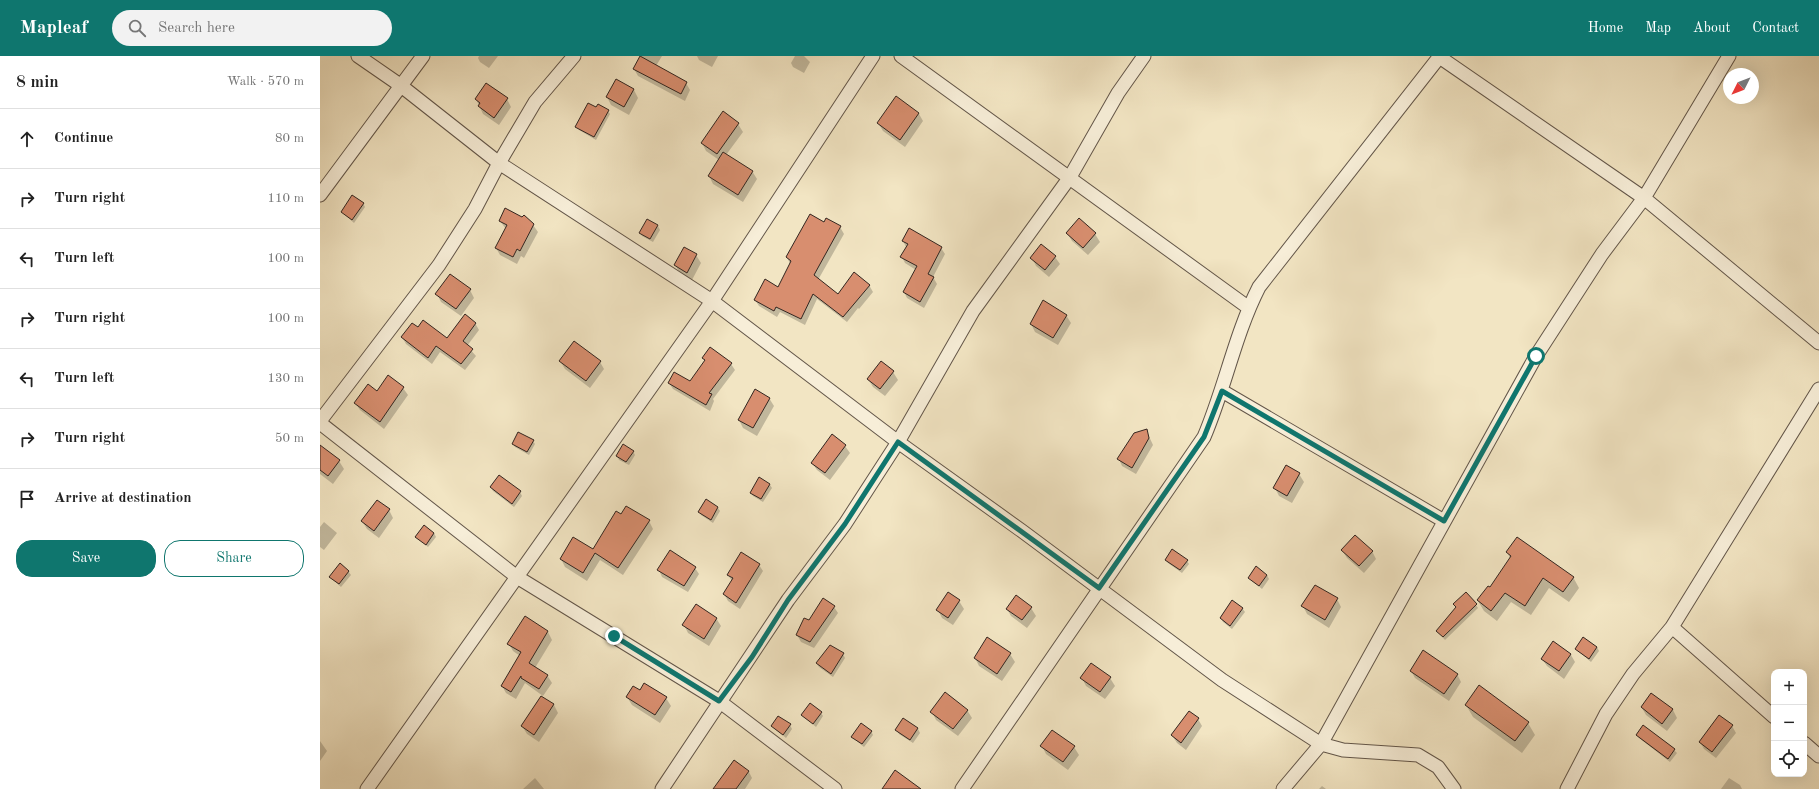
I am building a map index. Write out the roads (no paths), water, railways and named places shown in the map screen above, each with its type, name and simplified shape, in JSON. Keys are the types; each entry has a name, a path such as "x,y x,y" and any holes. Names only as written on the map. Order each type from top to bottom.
{"street":[{"path":"358,56 400,85 499,163 712,300 898,442 1099,588 1222,680 1321,744 1343,750 1418,755 1438,768 1454,789"},
{"path":"320,195 400,85 423,56"},
{"path":"574,56 535,102 499,163 475,209 439,265 320,422 517,577 719,701 836,789"},
{"path":"367,789 712,300 873,56"},
{"path":"901,56 1249,308"},
{"path":"662,789 719,701 752,657 788,600 845,524 898,442 973,312 1070,177 1118,93 1144,56"},
{"path":"962,789 1204,437 1222,391 1249,308 1260,287 1439,56 1644,198 1819,343"},
{"path":"1283,789 1321,744 1536,356 1602,254 1644,198 1729,56"},
{"path":"1567,789 1606,714 1634,674 1672,627 1819,389"},
{"path":"1222,391 1444,521"},
{"path":"1672,627 1771,713"},
{"path":"1807,746 1819,756"}]}
